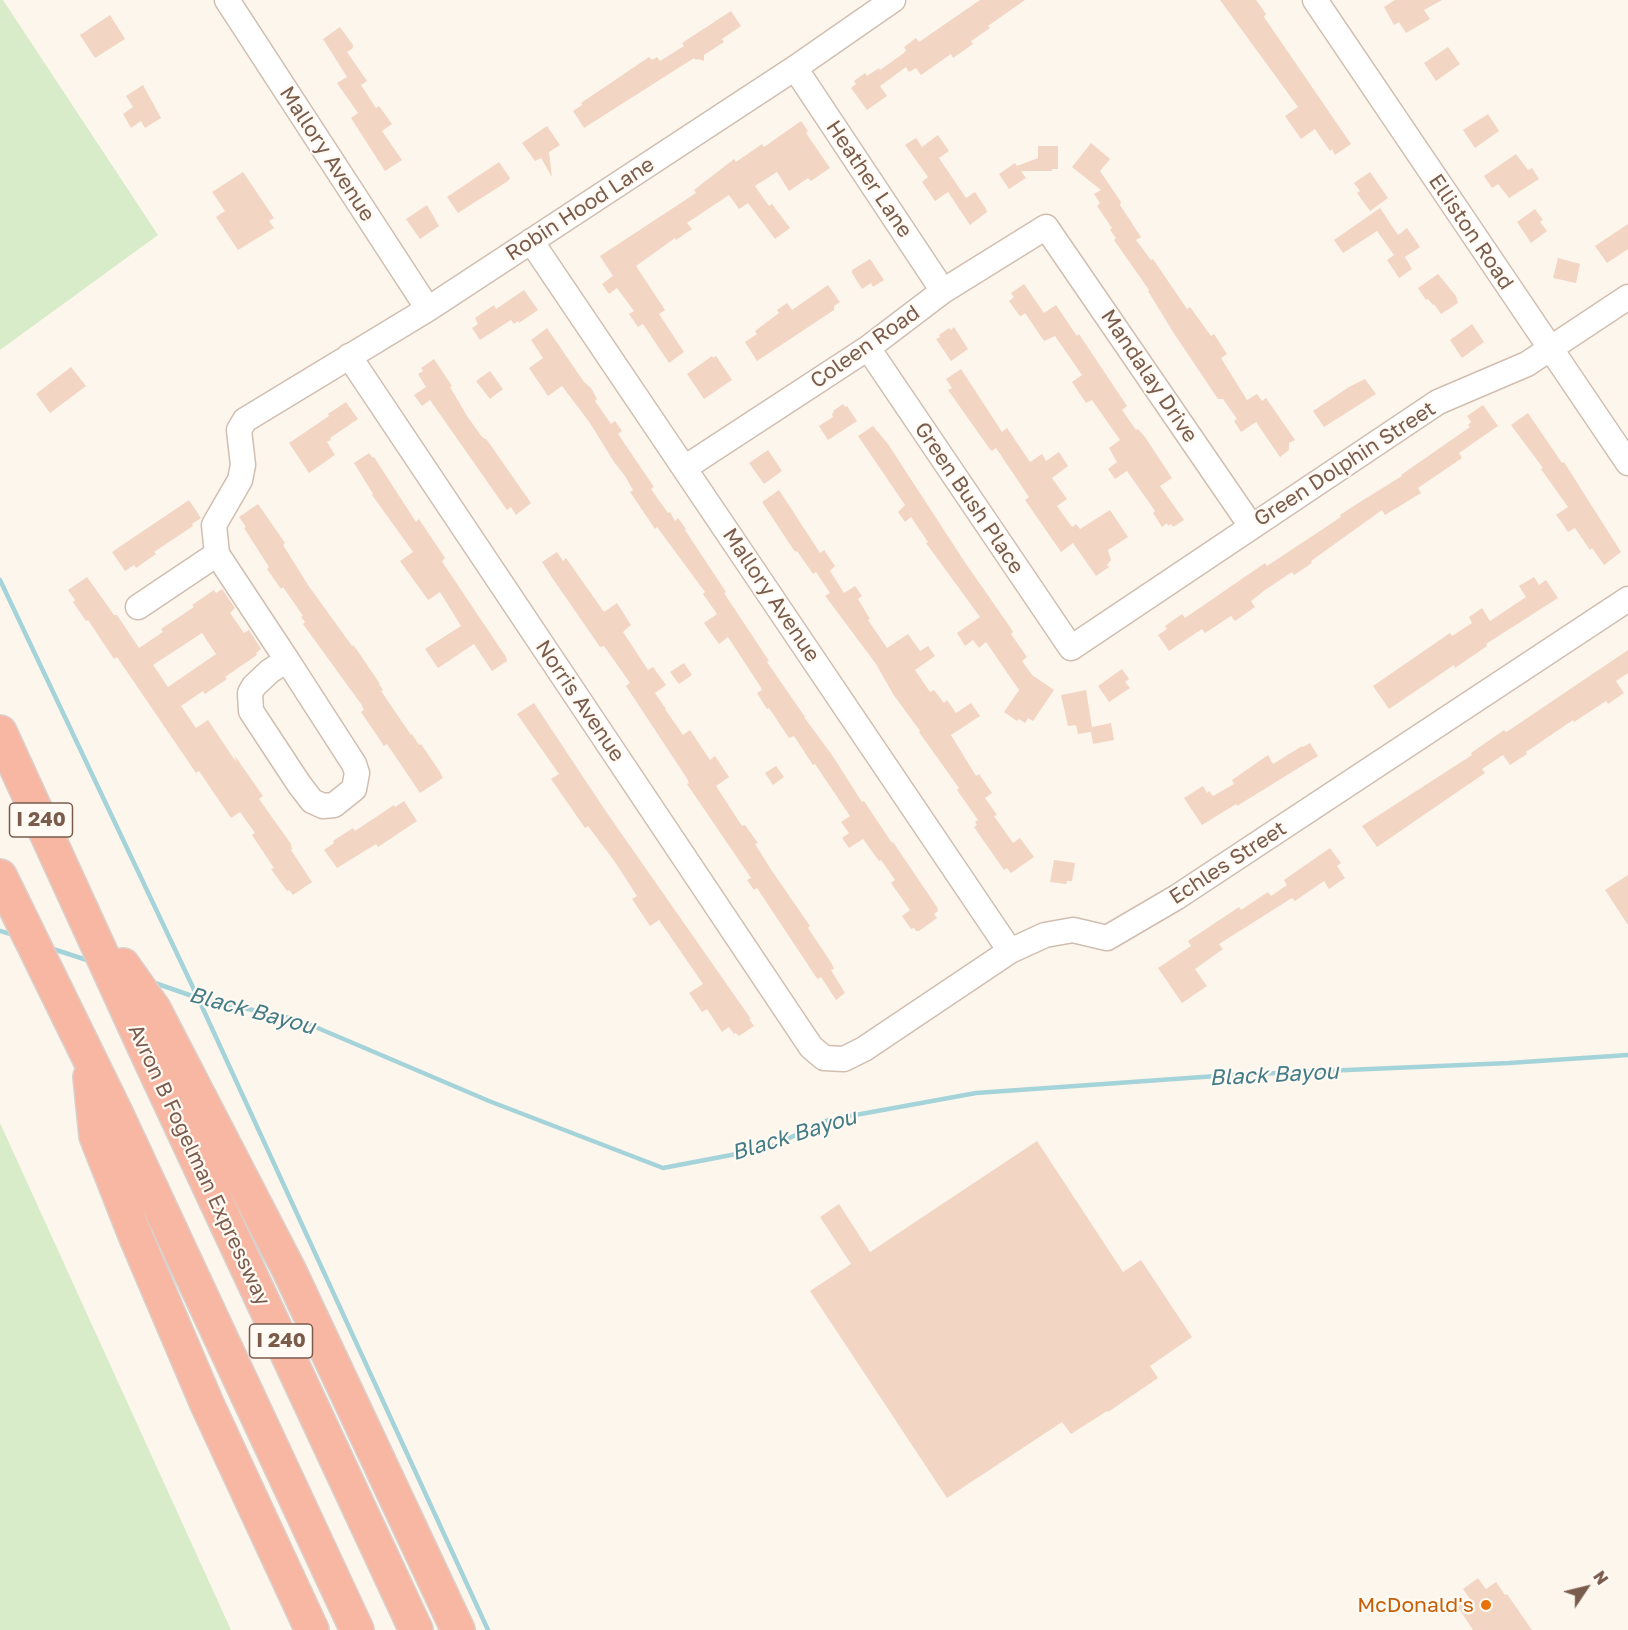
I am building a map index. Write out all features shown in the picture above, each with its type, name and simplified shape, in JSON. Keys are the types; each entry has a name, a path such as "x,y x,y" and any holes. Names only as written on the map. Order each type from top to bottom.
{"highway":[{"name":"Avron B Fogelman Expressway","path":"0,732 416,1630"},
{"name":"I 240","path":"2,879 121,1123 357,1630"},
{"path":"82,908 154,1009 178,1055 306,1304 458,1630"},
{"path":"82,1044 96,1136 135,1235 212,1414 312,1630"}],"street":[{"name":"Mallory Avenue","path":"227,0 428,309"},
{"name":"Robin Hood Lane","path":"217,554 214,525 240,480 243,465 239,430 245,420 428,309 795,68 893,0"},
{"name":"Elliston Road","path":"1316,0 1628,464"},
{"name":"Heather Lane","path":"795,68 943,291"},
{"name":"Coleen Road","path":"686,468 868,348 943,291 1046,227"},
{"name":"Mandalay Drive","path":"1046,227 1251,526"},
{"name":"Mallory Avenue","path":"531,241 1010,951"},
{"name":"Green Dolphin Street","path":"1071,648 1438,402 1507,373 1550,349 1628,297"},
{"name":"Green Bush Place","path":"868,348 1071,648"},
{"name":"Norris Avenue","path":"349,356 811,1047"},
{"path":"138,607 217,554 287,660 354,764 357,773 354,789 334,805 323,806 312,801 251,711 250,693 254,686 270,671 287,660"},
{"name":"Echles Street","path":"811,1047 824,1058 844,1059 1010,951 1045,935 1073,930 1107,938 1177,897 1628,599"}],"green space":[{"path":"0,0 3,0 158,235 0,350"},
{"path":"0,1123 231,1630 0,1630"}],"building":[{"path":"980,0 1025,0 988,26 990,28 971,41 973,44 953,58 951,54 921,75 916,68 909,72 906,67 880,86 887,96 867,110 851,88 856,84 854,81 865,73 867,76 879,68 880,70 904,53 906,50 904,47 916,38 919,42"},
{"path":"1220,0 1256,0 1266,14 1264,17 1351,144 1335,155 1315,129 1301,139 1285,116 1298,107"},
{"path":"1395,0 1442,0 1424,10 1430,19 1406,33 1399,22 1394,25 1384,7"},
{"path":"731,11 741,26 722,39 724,42 704,55 704,61 694,58 584,128 573,111 582,105 581,103 649,57 652,60 657,57 660,61 684,46 682,43"},
{"path":"110,15 125,39 95,58 80,35"},
{"path":"340,27 353,45 353,48 347,52 367,81 361,85 376,108 379,106 392,124 382,131 402,160 385,171 351,118 358,113 337,83 347,77 323,39"},
{"path":"1448,47 1460,64 1436,81 1424,63"},
{"path":"143,85 161,118 145,128 141,121 131,128 123,114 133,107 126,96"},
{"path":"1488,114 1499,131 1475,148 1463,130"},
{"path":"801,121 808,131 806,133 830,168 811,181 808,178 789,191 777,172 755,186 769,206 772,204 790,228 775,239 748,203 739,209 729,195 687,223 692,229 676,240 675,238 636,266 665,310 659,314 684,352 669,363 643,324 638,327 629,314 634,311 617,288 609,294 602,284 613,276 600,256 696,193 694,190 734,159 736,162 762,144 764,147"},
{"path":"547,126 560,145 549,152 552,177 541,158 535,161 522,143"},
{"path":"938,135 949,151 939,158 966,198 975,192 986,209 987,212 970,225 948,192 935,201 922,182 928,177 905,145 916,138 922,147"},
{"path":"1091,143 1110,159 1100,171 1141,237 1136,240 1151,260 1153,259 1187,309 1190,307 1211,336 1214,334 1227,354 1221,358 1247,400 1257,394 1262,401 1266,398 1295,440 1289,443 1289,450 1280,457 1256,422 1241,432 1234,421 1237,419 1223,399 1218,399 1173,332 1149,290 1114,240 1116,238 1110,230 1112,228 1097,206 1100,203 1094,194 1101,190 1072,167"},
{"path":"1038,146 1058,146 1058,169 1021,171 1026,178 1009,189 999,174 1015,163 1017,166 1038,158"},
{"path":"1516,154 1528,170 1532,168 1539,179 1509,198 1498,184 1492,188 1484,176"},
{"path":"499,162 510,178 508,181 458,213 447,197"},
{"path":"243,172 274,218 269,221 274,228 238,250 216,217 225,211 212,192"},
{"path":"1370,172 1388,198 1370,211 1357,193 1360,191 1354,183"},
{"path":"427,205 439,226 420,239 406,219"},
{"path":"1380,208 1398,235 1407,228 1420,247 1405,257 1412,269 1399,278 1387,260 1394,255 1377,231 1343,253 1334,240"},
{"path":"1535,209 1543,220 1540,222 1547,231 1531,243 1517,222"},
{"path":"1628,224 1628,249 1607,263 1595,246"},
{"path":"1558,258 1580,264 1576,283 1553,278"},
{"path":"870,259 884,280 873,287 871,283 862,289 852,270"},
{"path":"1438,274 1456,296 1458,303 1441,314 1434,304 1426,300 1418,288"},
{"path":"1024,284 1044,313 1056,305 1077,336 1079,334 1127,406 1122,410 1136,430 1138,429 1145,437 1172,478 1160,486 1184,520 1173,527 1171,524 1168,526 1167,523 1162,527 1153,513 1155,511 1127,471 1115,479 1108,469 1117,462 1109,448 1120,440 1092,400 1086,403 1072,382 1082,375 1055,336 1044,341 1025,313 1019,315 1009,301 1014,297 1011,293"},
{"path":"828,285 840,302 834,306 834,310 757,361 745,342 757,334 755,331 779,313 777,310 787,303 792,310"},
{"path":"524,290 538,310 519,323 518,321 514,324 511,320 480,340 472,328 478,324 475,318 494,305 496,309"},
{"path":"1472,324 1484,342 1462,358 1450,340"},
{"path":"954,327 968,349 951,361 936,339 949,328 951,330"},
{"path":"547,328 584,382 591,388 597,399 595,401 611,424 615,421 622,431 618,434 654,487 651,489 675,521 678,518 686,529 726,592 724,593 769,661 767,662 937,907 938,911 934,914 937,918 919,931 911,929 902,916 910,910 891,883 895,880 881,860 879,861 863,839 849,848 842,838 849,833 841,822 850,816 794,736 789,738 769,708 767,709 757,693 762,690 760,686 728,637 719,644 704,623 717,614 703,594 705,592 657,527 655,529 630,492 633,490 625,476 590,423 562,386 548,396 529,368 543,358 531,340"},
{"path":"712,356 713,358 716,356 732,380 704,399 687,374"},
{"path":"434,359 452,386 450,387 467,416 482,437 487,440 531,503 516,515 511,507 507,510 430,400 422,406 414,395 426,387 418,374 423,371 421,368"},
{"path":"71,367 86,386 50,413 36,394"},
{"path":"961,369 1002,432 1007,428 1030,462 1042,454 1046,461 1059,452 1068,466 1052,478 1067,499 1057,506 1072,527 1076,524 1080,529 1110,510 1128,537 1108,550 1111,560 1107,565 1109,567 1096,576 1073,543 1061,552 1025,500 1029,497 996,448 992,451 989,448 948,390 952,388 946,379"},
{"path":"490,371 503,389 490,399 476,381"},
{"path":"1365,379 1376,394 1324,427 1313,411"},
{"path":"346,402 358,419 330,438 331,440 327,442 335,455 309,473 289,443"},
{"path":"843,404 847,406 857,421 828,440 819,426 833,417 833,411"},
{"path":"1483,405 1498,426 1459,453 1462,458 1418,488 1421,493 1385,515 1382,510 1311,561 1312,563 1294,575 1292,572 1265,590 1251,601 1255,607 1235,621 1231,616 1205,633 1202,629 1169,651 1158,635 1167,629 1165,626 1182,614 1185,618 1265,563 1267,566 1341,517 1340,515 1402,476 1470,427 1468,425 1471,422 1467,416"},
{"path":"1528,413 1562,463 1564,462 1621,552 1604,565 1575,528 1568,532 1556,515 1568,507 1511,425"},
{"path":"873,426 888,444 1010,627 1013,632 1011,634 1027,657 1022,661 1032,675 1054,690 1033,721 1028,718 1025,723 1019,719 1017,721 1004,712 1019,690 986,642 979,648 973,640 965,646 957,633 980,617 926,543 928,542 911,517 905,522 898,512 905,505 858,436"},
{"path":"768,450 782,471 764,484 749,463"},
{"path":"369,453 374,457 416,522 419,519 445,558 443,563 506,657 507,661 492,671 474,644 438,668 425,649 461,626 440,592 428,600 400,561 413,552 372,495 354,463"},
{"path":"779,490 820,553 824,550 835,566 830,571 844,593 855,586 862,596 858,599 870,619 868,620 887,648 908,634 920,651 928,646 935,656 915,670 930,692 934,690 944,703 947,700 956,713 971,703 980,716 951,735 976,776 979,774 992,793 985,798 997,815 994,816 1013,843 1020,838 1034,857 1011,873 1007,868 1004,870 974,827 978,820 957,790 959,788 893,694 876,664 825,596 830,593 816,572 813,574 797,551 793,549 762,502"},
{"path":"189,500 201,518 136,568 134,565 125,571 112,552"},
{"path":"258,504 285,543 283,545 308,585 357,650 380,684 383,690 381,691 440,772 443,778 420,793 387,744 384,746 361,712 364,710 361,704 303,624 305,622 301,617 303,616 267,569 269,567 244,528 246,527 239,517"},
{"path":"557,552 563,561 566,558 604,612 617,603 631,625 623,632 648,670 653,667 666,685 655,693 665,709 683,735 690,730 710,760 715,756 729,777 716,786 742,826 745,825 758,843 755,844 810,926 808,928 832,964 834,969 831,970 845,993 836,1000 821,977 818,979 816,977 757,888 754,890 747,880 751,878 687,784 689,783 686,777 626,686 630,683 604,646 600,647 542,562"},
{"path":"87,577 139,648 163,632 161,629 194,607 192,605 214,590 216,593 222,589 235,608 230,613 244,633 249,630 261,649 256,653 257,655 225,677 227,679 181,706 196,728 208,720 236,762 235,756 263,796 259,799 291,844 291,850 312,882 293,895 289,890 287,891 271,869 274,868 252,835 255,833 240,812 231,818 199,771 196,773 117,657 114,659 88,620 86,621 68,590","holes":["202,633 216,654 168,687 153,665"]},
{"path":"1534,577 1539,585 1546,580 1558,598 1486,644 1487,646 1455,668 1454,665 1389,709 1373,686 1450,633 1452,636 1472,623 1469,617 1482,608 1490,621 1526,597 1519,586"},
{"path":"1628,650 1628,673 1616,681 1624,693 1608,704 1606,701 1574,722 1573,720 1510,765 1503,755 1482,769 1485,773 1377,847 1362,826"},
{"path":"684,663 692,675 679,684 670,672"},
{"path":"1122,669 1129,679 1125,682 1130,688 1109,702 1098,686"},
{"path":"1086,690 1092,727 1111,723 1114,740 1093,744 1091,732 1078,734 1076,725 1068,726 1061,695"},
{"path":"534,703 607,813 751,1019 749,1019 754,1026 739,1036 734,1034 729,1027 722,1032 707,1009 702,1012 689,993 703,984 659,920 650,926 632,899 637,896 615,862 588,826 585,828 551,779 559,774 517,714"},
{"path":"1310,743 1318,756 1202,825 1184,798 1203,786 1207,793 1209,791 1213,796 1234,784 1232,780 1268,755 1273,764"},
{"path":"776,766 784,777 773,785 765,773"},
{"path":"404,801 417,821 378,847 376,844 337,868 324,850 334,843 333,841 353,828 355,831 394,805 395,807"},
{"path":"1330,848 1341,863 1337,866 1345,878 1329,889 1324,881 1295,901 1292,898 1219,944 1223,949 1195,969 1207,986 1182,1003 1158,968 1191,946 1188,941 1239,907 1241,910 1268,892 1271,896 1287,885 1284,880"},
{"path":"1054,860 1075,863 1072,881 1067,881 1066,884 1050,882"},
{"path":"1628,875 1628,925 1605,890"},
{"path":"1037,1141 1123,1272 1141,1260 1192,1337 1150,1366 1158,1378 1108,1412 1071,1434 1062,1422 947,1498 810,1291 851,1264 820,1217 839,1204 870,1252"},
{"name":"McDonald's","path":"1478,1578 1486,1589 1496,1582 1532,1630 1473,1630 1458,1607 1470,1599 1463,1589"}],"waterway":[{"path":"0,580 198,998 488,1630"},
{"name":"Black Bayou","path":"0,931 14,935"},
{"name":"Black Bayou","path":"50,948 90,961"},
{"name":"Black Bayou","path":"152,982 198,998 299,1020 489,1101 663,1168 768,1148 828,1120 976,1093 1231,1075 1509,1063 1628,1055"}],"place":[{"name":"McDonald's","path":"1486,1605"}]}
